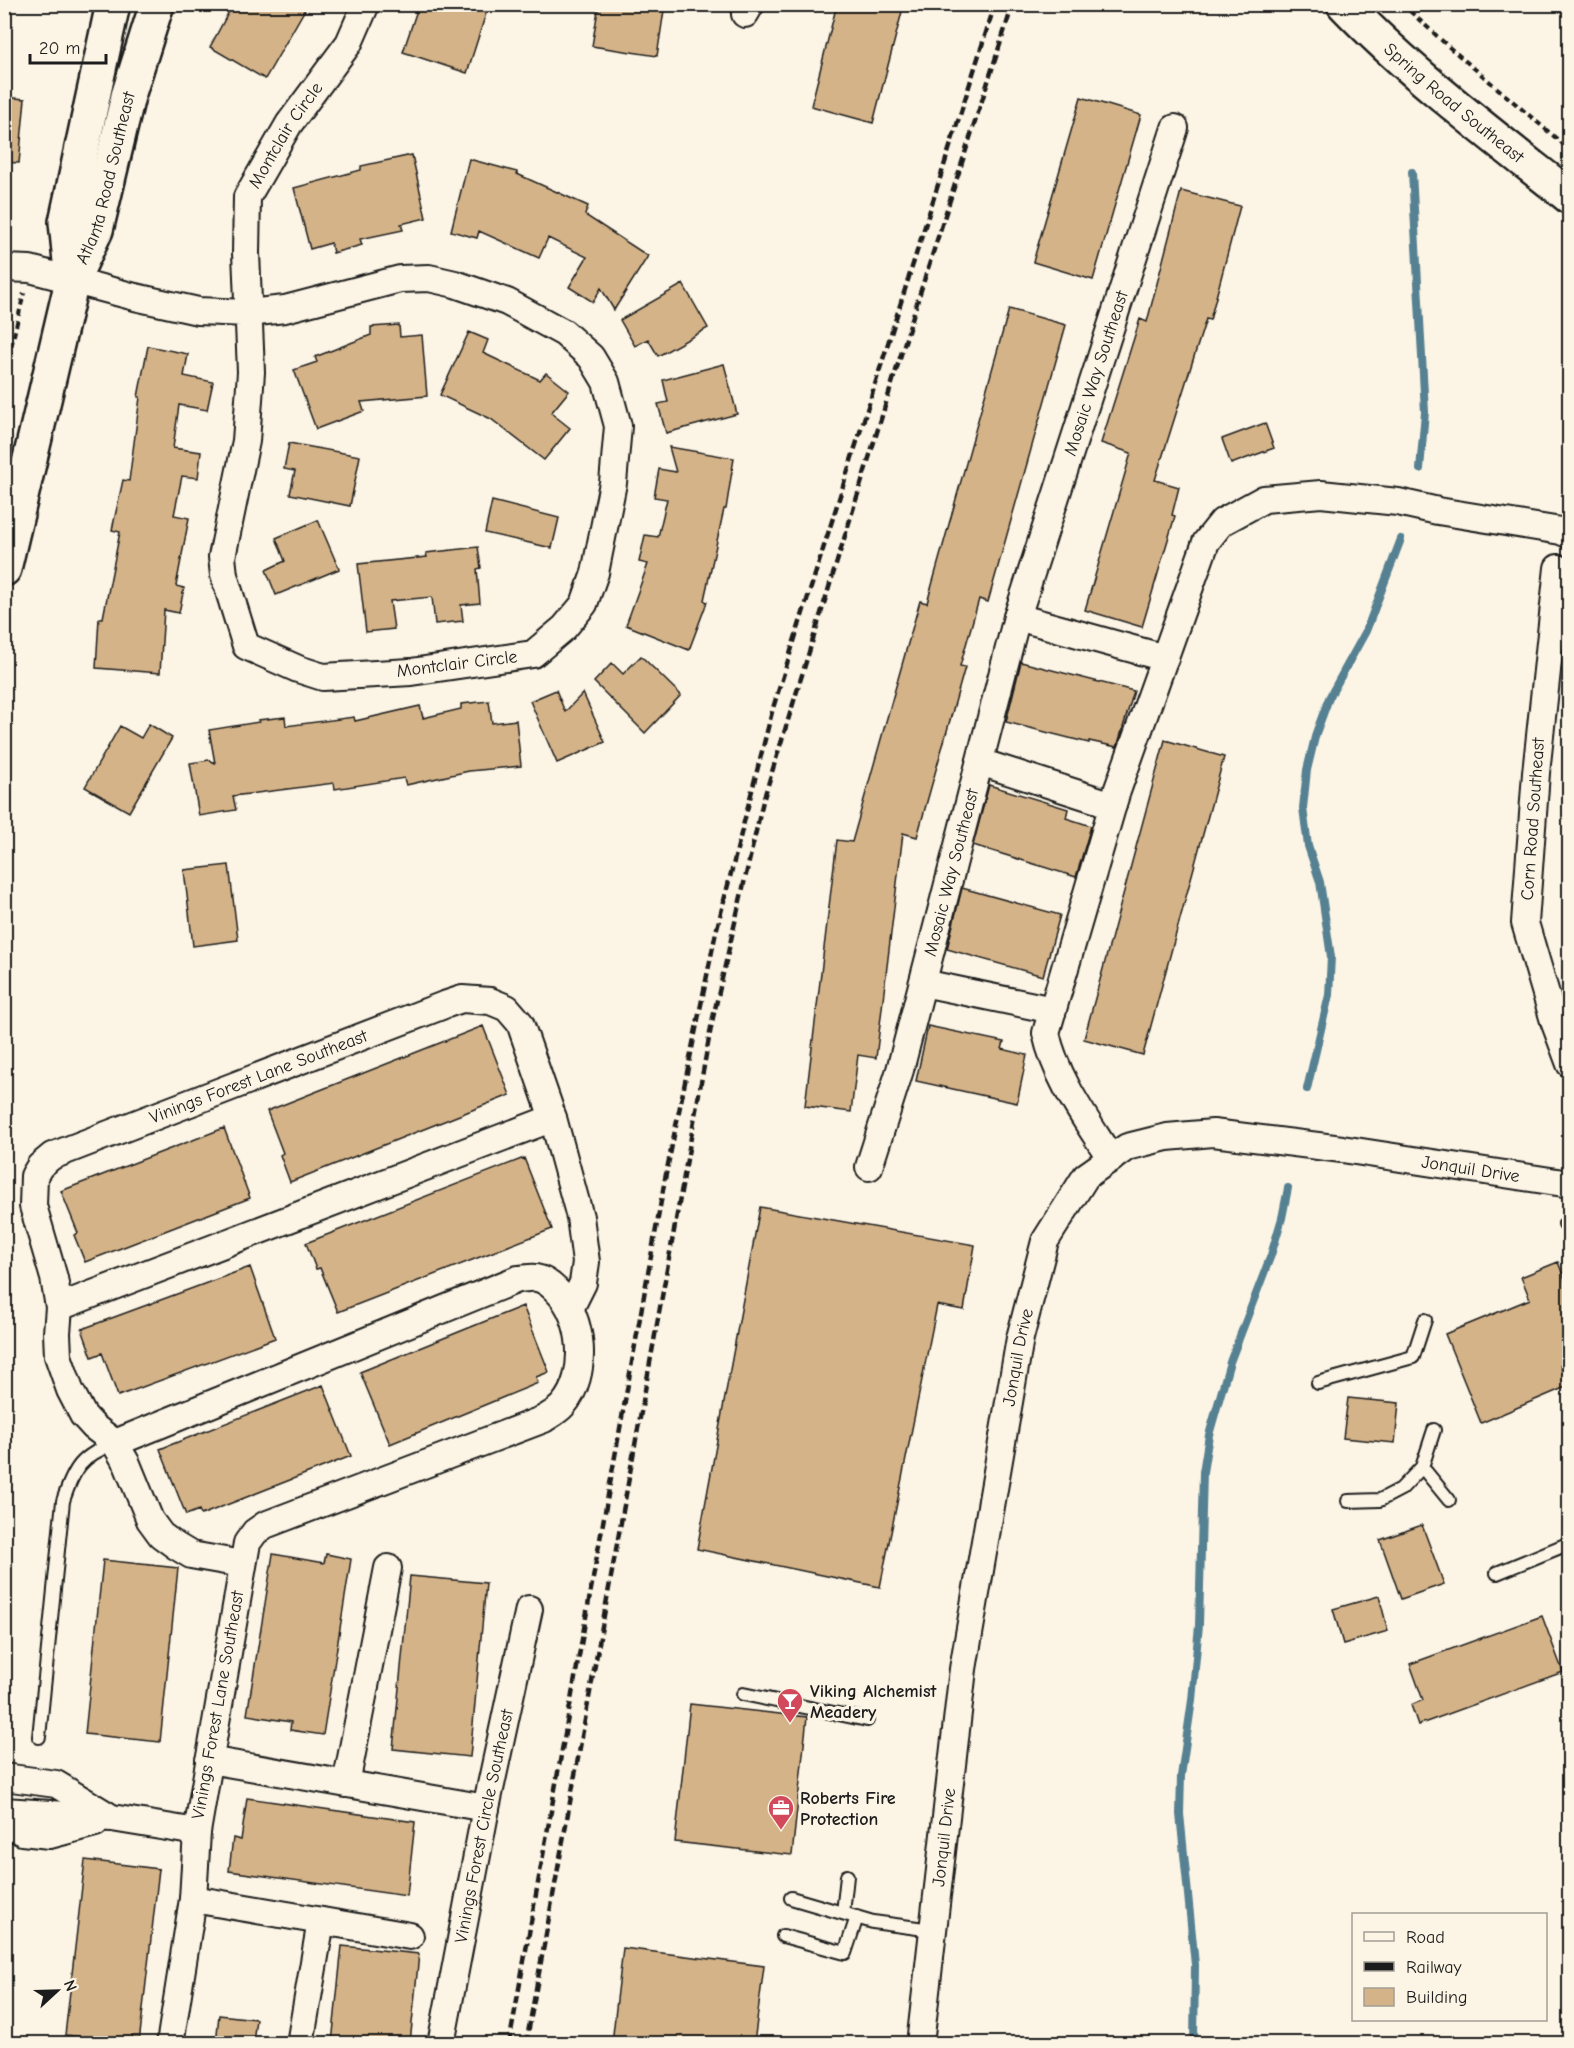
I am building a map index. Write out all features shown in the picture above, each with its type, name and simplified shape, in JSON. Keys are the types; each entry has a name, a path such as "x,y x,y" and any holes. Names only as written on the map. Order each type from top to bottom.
{"main road":[{"name":"Atlanta Road Southeast","path":"72,281 66,222 113,4"},
{"name":"Atlanta Road Southeast","path":"4,569 72,281 96,230 128,96 157,4"},
{"name":"Spring Road Southeast","path":"1344,4 1468,116 1569,197"}],"street":[{"name":"Montclair Circle","path":"4,268 30,269 198,311 248,313 285,309 400,279 429,278 455,284 507,302 564,333 591,357 606,382 618,426 614,483 595,573 584,604 564,628 533,654 411,672 322,677 246,646 224,575 222,557 246,441 251,372 248,313 246,253 247,197 289,124 349,43 366,4"},
{"name":"Mosaic Way Southeast","path":"869,1167 900,1070 1017,617 1175,128"},
{"path":"1111,1159 1067,1088 1051,1055 1046,1033 1113,805 1206,542 1222,522 1264,500 1321,494 1398,502 1437,511 1561,531 1569,535"},
{"name":"Corn Road Southeast","path":"1558,568 1536,773 1525,923 1562,1018 1569,1065"},
{"path":"1017,617 1165,658"},
{"path":"980,762 1113,805"},
{"path":"923,983 1053,1010"},
{"name":"Vinings Forest Lane Southeast","path":"242,1564 191,1555 161,1535 150,1520 127,1464 115,1443 83,1415 70,1390 58,1356 59,1307 54,1278 33,1206 34,1176 40,1166 52,1156 462,999 476,999 507,1008 520,1023 553,1118 580,1217 586,1262 584,1283 570,1308"},
{"path":"59,1307 553,1118"},
{"name":"Jonquil Drive","path":"920,2043 963,1670 1020,1338 1045,1241 1086,1176 1127,1147 1167,1137 1213,1133 1342,1149 1569,1184"},
{"name":"Vinings Forest Lane Southeast","path":"4,1811 112,1818 197,1832 242,1564 247,1543 255,1532 265,1525 544,1419 563,1406 574,1386 580,1363 580,1344 570,1308 563,1296 551,1285 537,1278 518,1279 115,1443"},
{"path":"346,1784 388,1568"},
{"name":"Vinings Forest Circle Southeast","path":"441,2043 486,1808 529,1609"},
{"path":"209,1760 486,1808"},
{"name":"Vinings Forest Lane Southeast","path":"4,1777 56,1784 112,1818"},
{"name":"Vinings Forest Lane Southeast","path":"4,1821 22,1832 50,1835 112,1818"},
{"path":"170,2043 193,1899 197,1832"},
{"path":"193,1899 410,1936"},
{"path":"300,2043 321,1921"}],"lane":[{"path":"1318,1383 1413,1357 1425,1320"},
{"path":"1348,1501 1380,1500 1401,1489 1422,1467 1434,1430"},
{"path":"39,1737 63,1501 76,1467 97,1450 115,1443"},
{"path":"1422,1467 1449,1500"},
{"path":"1497,1573 1569,1543"},
{"path":"743,1694 867,1720"},
{"path":"843,1913 847,1876"},
{"path":"791,1898 873,1922 932,1930"},
{"path":"783,1936 845,1953 856,1917"}],"path":[{"path":"1402,4 1569,150"}],"building":[{"path":"233,4 308,4 265,79 210,47"},
{"path":"419,4 489,4 467,73 403,52"},
{"path":"599,4 665,4 657,56 592,46"},
{"path":"837,4 904,4 873,123 811,106"},
{"path":"4,97 25,99 19,163 4,162"},
{"path":"1081,97 1141,115 1093,280 1033,262"},
{"path":"412,155 426,218 401,224 403,230 360,239 362,245 333,253 331,243 310,249 294,188 361,170 361,166"},
{"path":"469,159 517,172 517,174 588,206 585,215 648,256 614,310 601,288 593,302 569,287 587,257 548,238 539,258 479,231 477,238 451,231"},
{"path":"1181,191 1240,206 1210,320 1206,319 1155,480 1179,487 1172,515 1175,516 1142,627 1085,610 1131,453 1101,443 1140,319 1147,322"},
{"path":"683,284 708,328 658,356 648,339 635,346 620,320"},
{"path":"1009,309 1066,325 988,602 979,599 960,666 965,667 917,837 903,833 876,1058 858,1055 851,1112 805,1106 837,840 852,842 920,601 927,603"},
{"path":"399,325 400,337 422,335 427,396 361,402 364,411 316,429 294,370 317,362 315,357 371,335 371,327"},
{"path":"469,332 488,340 483,353 540,380 546,373 569,391 551,413 570,428 544,460 491,419 440,395"},
{"path":"148,346 188,354 184,376 213,382 207,410 179,405 173,448 201,452 198,478 182,476 174,515 189,518 176,586 184,588 179,613 164,610 160,673 96,668 99,618 103,618 120,532 112,530 123,480 129,481 140,397 138,397"},
{"path":"724,364 737,414 666,433 658,404 668,402 663,380"},
{"path":"1265,423 1274,448 1231,464 1222,439"},
{"path":"289,443 360,456 350,506 290,494 295,471 284,469"},
{"path":"669,447 734,458 726,509 724,509 704,600 707,602 689,650 626,625 648,564 639,562 645,535 658,537 667,499 654,497 659,469 676,472"},
{"path":"492,501 559,518 552,548 485,533"},
{"path":"318,520 339,569 276,595 266,570 285,561 276,538"},
{"path":"478,547 481,568 477,569 480,603 461,605 463,621 435,624 432,597 390,601 394,629 366,632 358,564 427,557 426,553"},
{"path":"641,656 681,695 645,733 594,682 612,663 623,674"},
{"path":"1021,662 1134,691 1117,747 1089,741 1089,743 1006,722"},
{"path":"556,690 565,712 583,693 605,742 557,763 530,701"},
{"path":"489,701 492,723 516,720 521,766 469,771 406,785 404,778 335,789 334,783 233,796 236,810 199,816 190,763 209,760 215,763 209,730 285,717 286,726 354,717 355,721 420,706 423,718 461,709 461,704"},
{"path":"149,724 172,738 129,812 85,787 120,726 141,738"},
{"path":"1165,740 1224,757 1143,1055 1084,1039"},
{"path":"989,785 1068,809 1066,818 1091,826 1076,877 973,845"},
{"path":"229,865 238,940 193,946 184,870"},
{"path":"962,888 1060,915 1043,976 947,949"},
{"path":"483,1026 510,1095 290,1182 280,1155 283,1153 267,1111"},
{"path":"928,1026 1004,1042 1002,1049 1027,1055 1017,1103 916,1081"},
{"path":"224,1128 250,1198 85,1262 74,1235 78,1233 61,1191"},
{"path":"524,1158 552,1229 338,1312 320,1268 316,1269 306,1243"},
{"path":"760,1207 975,1245 964,1310 937,1305 880,1587 697,1549"},
{"path":"1558,1262 1569,1290 1569,1360 1560,1365 1568,1386 1481,1423 1445,1334 1530,1299 1521,1277"},
{"path":"250,1267 275,1338 118,1396 102,1353 92,1357 82,1329"},
{"path":"523,1306 549,1372 536,1377 538,1383 390,1444 360,1372"},
{"path":"323,1385 351,1456 201,1515 199,1510 186,1515 160,1449"},
{"path":"1348,1398 1399,1403 1395,1443 1343,1438"},
{"path":"1422,1525 1444,1584 1401,1599 1380,1540"},
{"path":"273,1554 324,1563 326,1554 351,1559 323,1735 290,1730 291,1722 247,1715"},
{"path":"103,1560 178,1568 160,1742 85,1734"},
{"path":"410,1576 486,1583 470,1757 393,1749"},
{"path":"1379,1596 1388,1631 1343,1644 1333,1609"},
{"path":"1542,1616 1563,1672 1418,1725 1411,1705 1423,1700 1410,1664"},
{"path":"690,1704 807,1717 792,1855 675,1842"},
{"path":"247,1798 415,1822 407,1896 229,1871 233,1838 241,1840"},
{"path":"85,1860 159,1869 139,2043 65,2035"},
{"path":"342,1946 419,1954 410,2043 332,2043"},
{"path":"623,1948 764,1966 754,2043 612,2043"},
{"path":"219,2015 256,2019 253,2043 216,2043"}],"waterway":[{"path":"1412,172 1425,412 1420,469"},
{"path":"1307,1089 1329,995 1331,957 1320,882 1308,846 1303,808 1307,770 1316,733 1329,698 1366,631 1401,539"},
{"path":"1194,2044 1195,1965 1180,1814 1181,1776 1192,1700 1199,1625 1203,1472 1209,1435 1230,1362 1271,1255 1288,1188"}],"railway":[{"path":"509,2044 665,1179 716,932 773,708 995,4"},
{"path":"526,2044 712,1022 763,801 920,293 1013,4"}],"place":[{"name":"Viking Alchemist Meadery","path":"790,1724"},
{"name":"Roberts Fire Protection","path":"781,1831"}]}
